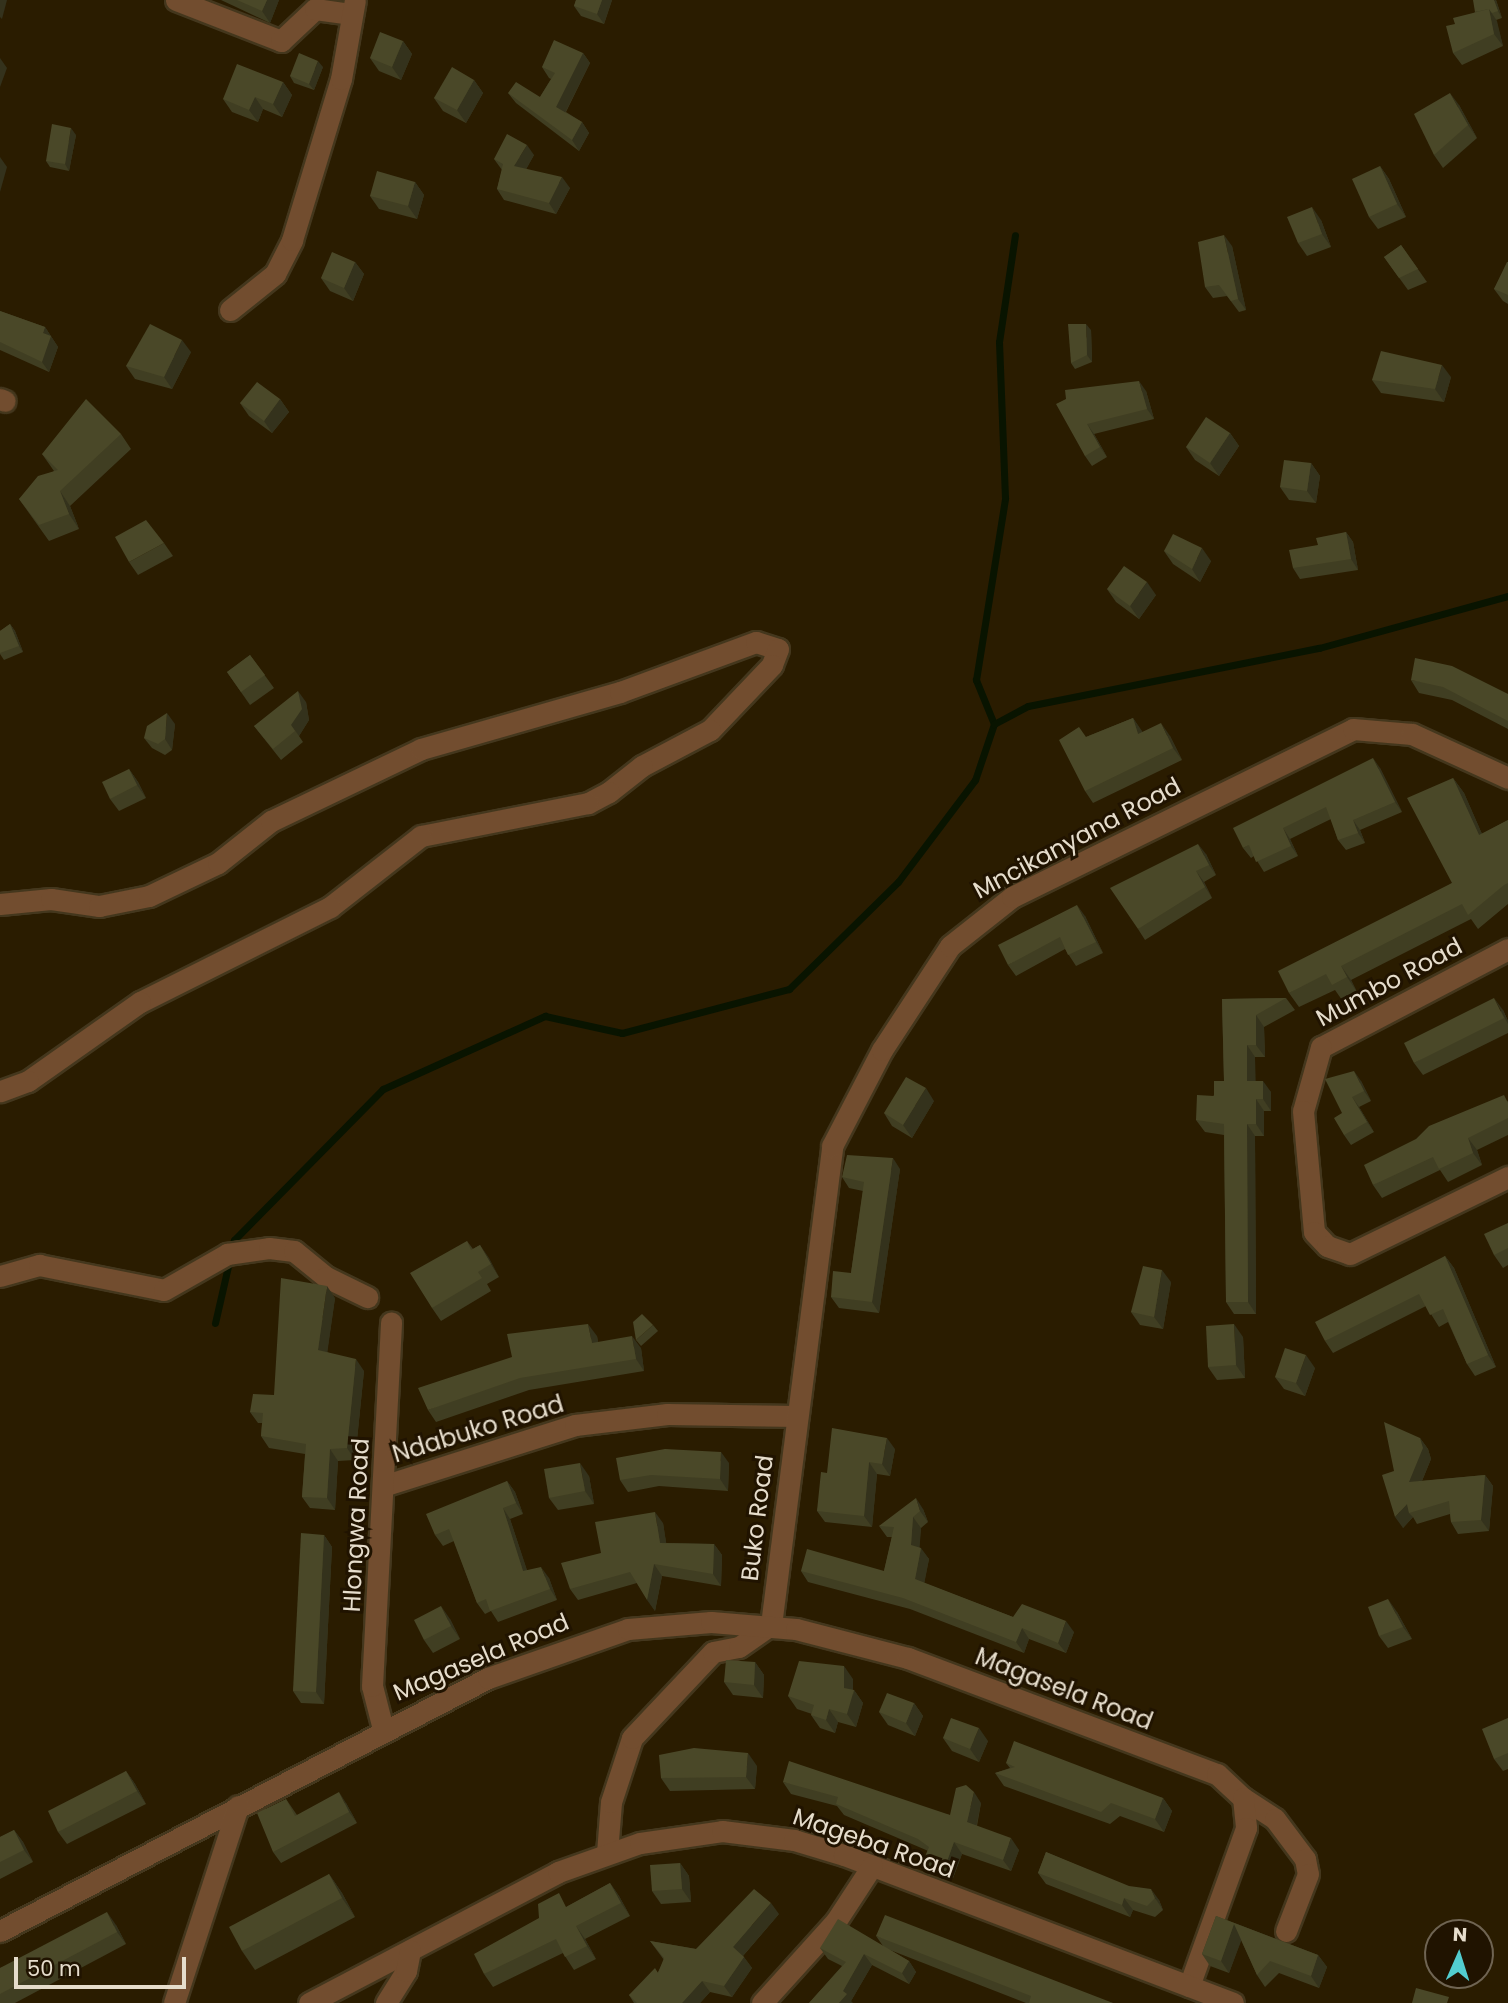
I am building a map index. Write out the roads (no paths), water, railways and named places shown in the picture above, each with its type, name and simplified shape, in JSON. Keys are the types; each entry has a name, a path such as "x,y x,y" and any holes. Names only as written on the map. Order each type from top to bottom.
{"street":[{"path":"176,0 282,41 315,9 354,7 320,156 292,240 275,275 230,310"},
{"path":"0,904 51,899 99,906 149,896 218,863 271,821 421,749 621,692 756,642 778,649 772,665 710,730 642,766 609,792 588,803 421,836 330,907 140,1002 28,1081 0,1091"},
{"name":"Mncikanyana Road","path":"796,1416 825,1176 841,1121 928,978 983,914 1353,729 1412,734 1508,778"},
{"name":"Mumbo Road","path":"1508,949 1321,1047 1304,1111 1314,1232 1326,1246 1350,1254 1508,1177"},
{"path":"0,1276 39,1265 164,1290 238,1250 294,1251 326,1277 367,1297"},
{"name":"Hlongwa Road","path":"383,1729 372,1686 386,1485 391,1322"},
{"name":"Ndabuko Road","path":"386,1485 575,1425 667,1414 796,1416"},
{"name":"Buko Road","path":"771,1625 796,1416"},
{"name":"Magasela Road","path":"0,1931 383,1729 488,1678 600,1637 659,1625 771,1625 908,1658 1217,1774 1243,1798"},
{"path":"607,1853 611,1802 632,1738 709,1655 739,1647 771,1625"},
{"path":"1243,1798 1275,1819 1305,1859 1308,1874 1286,1931"},
{"path":"1189,1986 1246,1828 1243,1798"},
{"path":"174,2003 238,1805"},
{"name":"Mageba Road","path":"309,2003 607,1853 674,1835 722,1831 794,1840 872,1866 1233,2003"},
{"path":"762,2003 836,1921 872,1866"},
{"path":"386,2003 406,1971 410,1950"}],"waterway":[{"path":"994,724 976,680 1005,498 999,342 1015,235"},
{"path":"215,1323 234,1240 383,1089 545,1016 622,1033 789,989 898,882 975,780 994,724 1028,706 1319,648 1508,596"}]}
